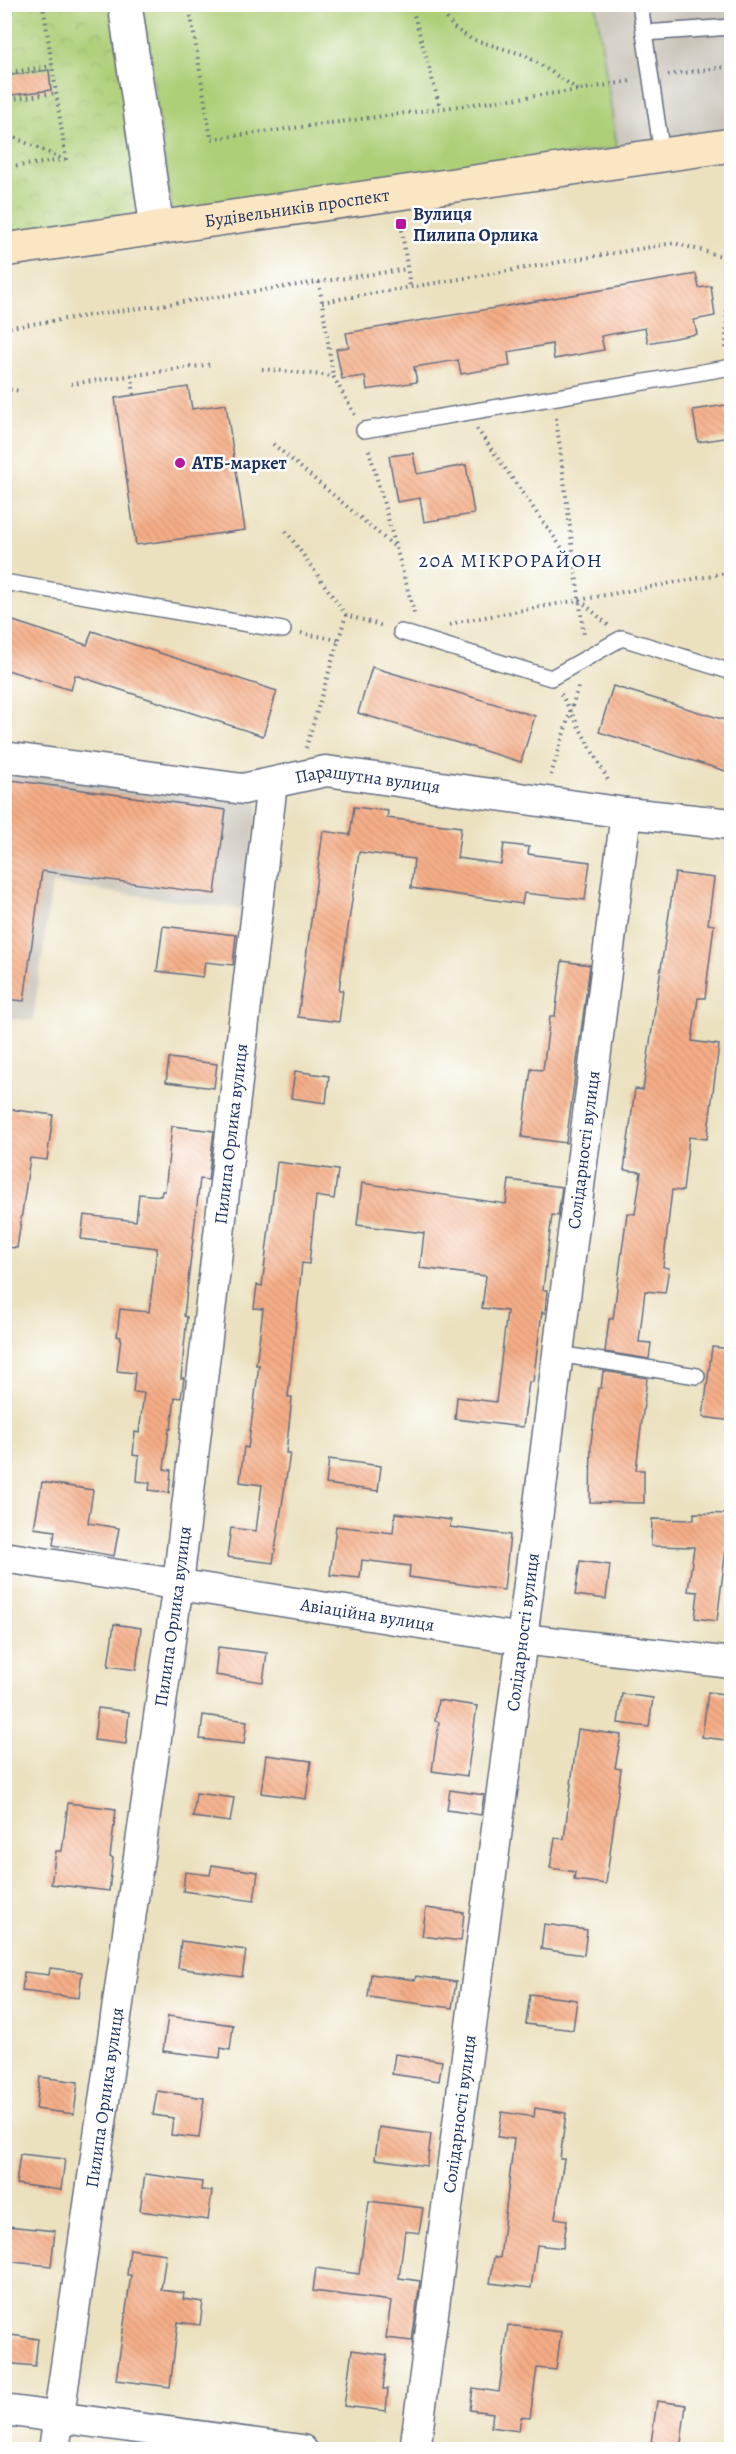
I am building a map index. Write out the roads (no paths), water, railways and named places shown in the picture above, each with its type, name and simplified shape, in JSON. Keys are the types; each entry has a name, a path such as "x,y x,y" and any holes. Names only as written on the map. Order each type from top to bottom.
{"main road":[{"name":"Будівельників проспект","path":"4,250 732,145"}],"street":[{"path":"125,4 158,228"},
{"name":"Парашутна вулиця","path":"4,757 243,789 326,771 626,813 732,824"},
{"name":"Пилипа Орлика вулиця","path":"54,2450 178,1584 285,780"},
{"name":"Солідарності вулиця","path":"415,2450 522,1639 626,813"},
{"name":"Авіаційна вулиця","path":"4,1557 522,1639 732,1663"},
{"path":"4,2410 302,2450"}],"lane":[{"path":"640,4 662,156"},
{"path":"644,33 732,27"},
{"path":"363,430 729,369"},
{"path":"4,582 283,630"},
{"path":"401,632 551,678 622,638 732,672"},
{"path":"558,1354 697,1376"}],"place":[{"name":"Вулиця Пилипа Орлика","path":"401,224"},
{"name":"АТБ-маркет","path":"180,463"}],"district":[{"name":"20А МІКРОРАЙОН","path":"511,560"}]}
